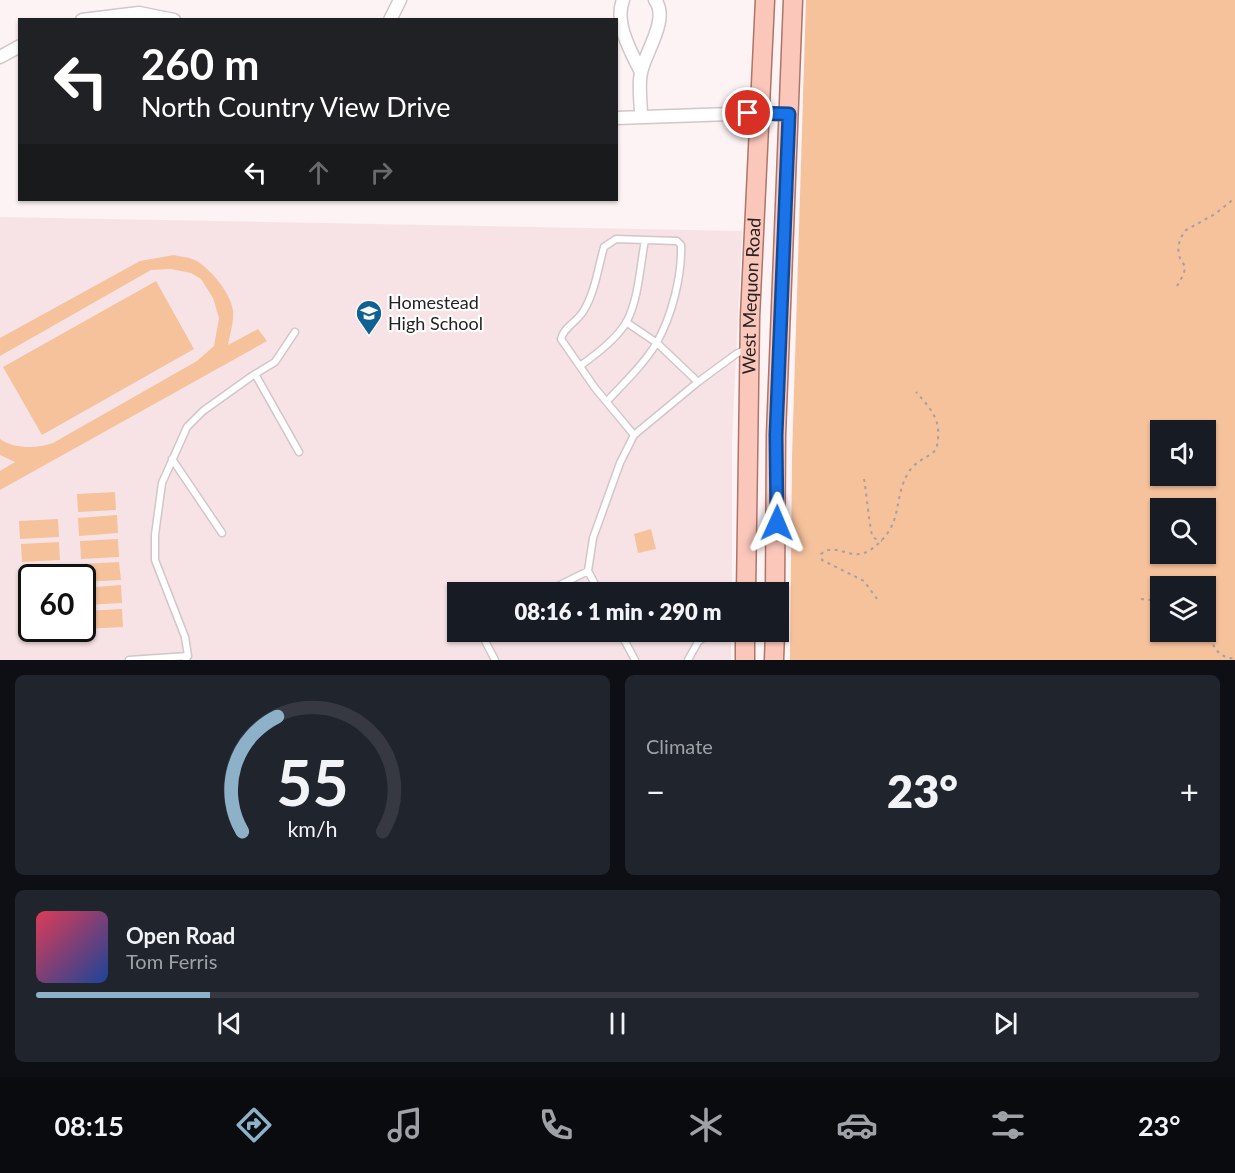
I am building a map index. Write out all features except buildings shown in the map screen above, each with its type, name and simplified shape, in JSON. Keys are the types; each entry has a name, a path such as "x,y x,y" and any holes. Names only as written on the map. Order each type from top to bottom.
{"main road":[{"name":"West Mequon Road","path":"746,582 749,347 765,0"},
{"name":"West Mequon Road","path":"775,582 776,435 793,0"},
{"path":"745,642 745,660"},
{"path":"774,660 775,642"}],"street":[{"path":"391,18 400,0"},
{"path":"623,0 620,7 622,24 641,72 641,116"},
{"path":"641,72 655,38 658,19 658,4 655,0"},
{"path":"110,18 138,16 156,18"},
{"path":"0,57 18,47"},
{"path":"618,118 759,112 789,114"}],"lane":[{"path":"607,401 640,366 657,342 676,296 682,266 681,245 677,241 616,239 604,248 591,297 583,313 563,332 561,339 580,366 607,401 634,435"},
{"path":"580,366 600,351 626,322 635,297 645,240"},
{"path":"626,322 657,342 698,382"},
{"path":"129,660 187,658 185,637 155,560 155,535 162,483 187,427 203,411 275,362 295,332"},
{"path":"593,582 588,571 593,538 620,463 634,435 698,382 749,347"},
{"path":"255,374 299,452"},
{"path":"172,459 222,533"},
{"path":"566,582 588,571"},
{"path":"486,642 495,660"},
{"path":"625,642 635,660"},
{"path":"688,660 698,642"}],"path":[{"path":"1177,286 1185,266 1179,251 1179,242 1183,234 1235,198"},
{"path":"877,599 864,581 821,558 824,552 830,550 864,554 882,541 898,513 902,486 908,473 915,463 936,450 937,420 933,411 916,392"},
{"path":"864,479 871,533 875,539 882,541"},
{"path":"1141,599 1150,600"},
{"path":"1211,642 1221,656 1235,660"}],"shaded area":[{"path":"806,0 1235,0 1235,660 790,660 792,458"},
{"name":"Homestead High School","path":"0,217 742,231 732,441 732,582 447,582 447,642 731,642 731,660 0,660"},
{"path":"174,255 197,261 209,270 225,290 233,311 228,345 258,329 267,341 0,490 0,471 15,462 0,455 0,439 12,445 26,447 53,443 197,361 214,346 219,318 213,298 201,279 191,273 171,269 151,270 0,356 0,338 140,261"},
{"path":"156,281 194,349 42,435 3,367"},
{"path":"115,492 116,510 78,512 77,494"},
{"path":"117,515 118,533 79,536 78,518"},
{"path":"58,519 59,537 20,539 19,521"},
{"path":"651,529 656,549 638,553 634,534"},
{"path":"118,539 119,557 81,559 80,541"},
{"path":"59,542 60,560 22,562 21,544"},
{"path":"119,562 121,580 96,581 96,564 81,564"},
{"path":"121,585 122,603 96,604 96,587"},
{"path":"122,609 123,627 96,628 96,610"}],"place":[{"name":"Homestead High School","path":"369,336"}],"route":[{"path":"748,113 789,114 776,435 777,523"}]}
